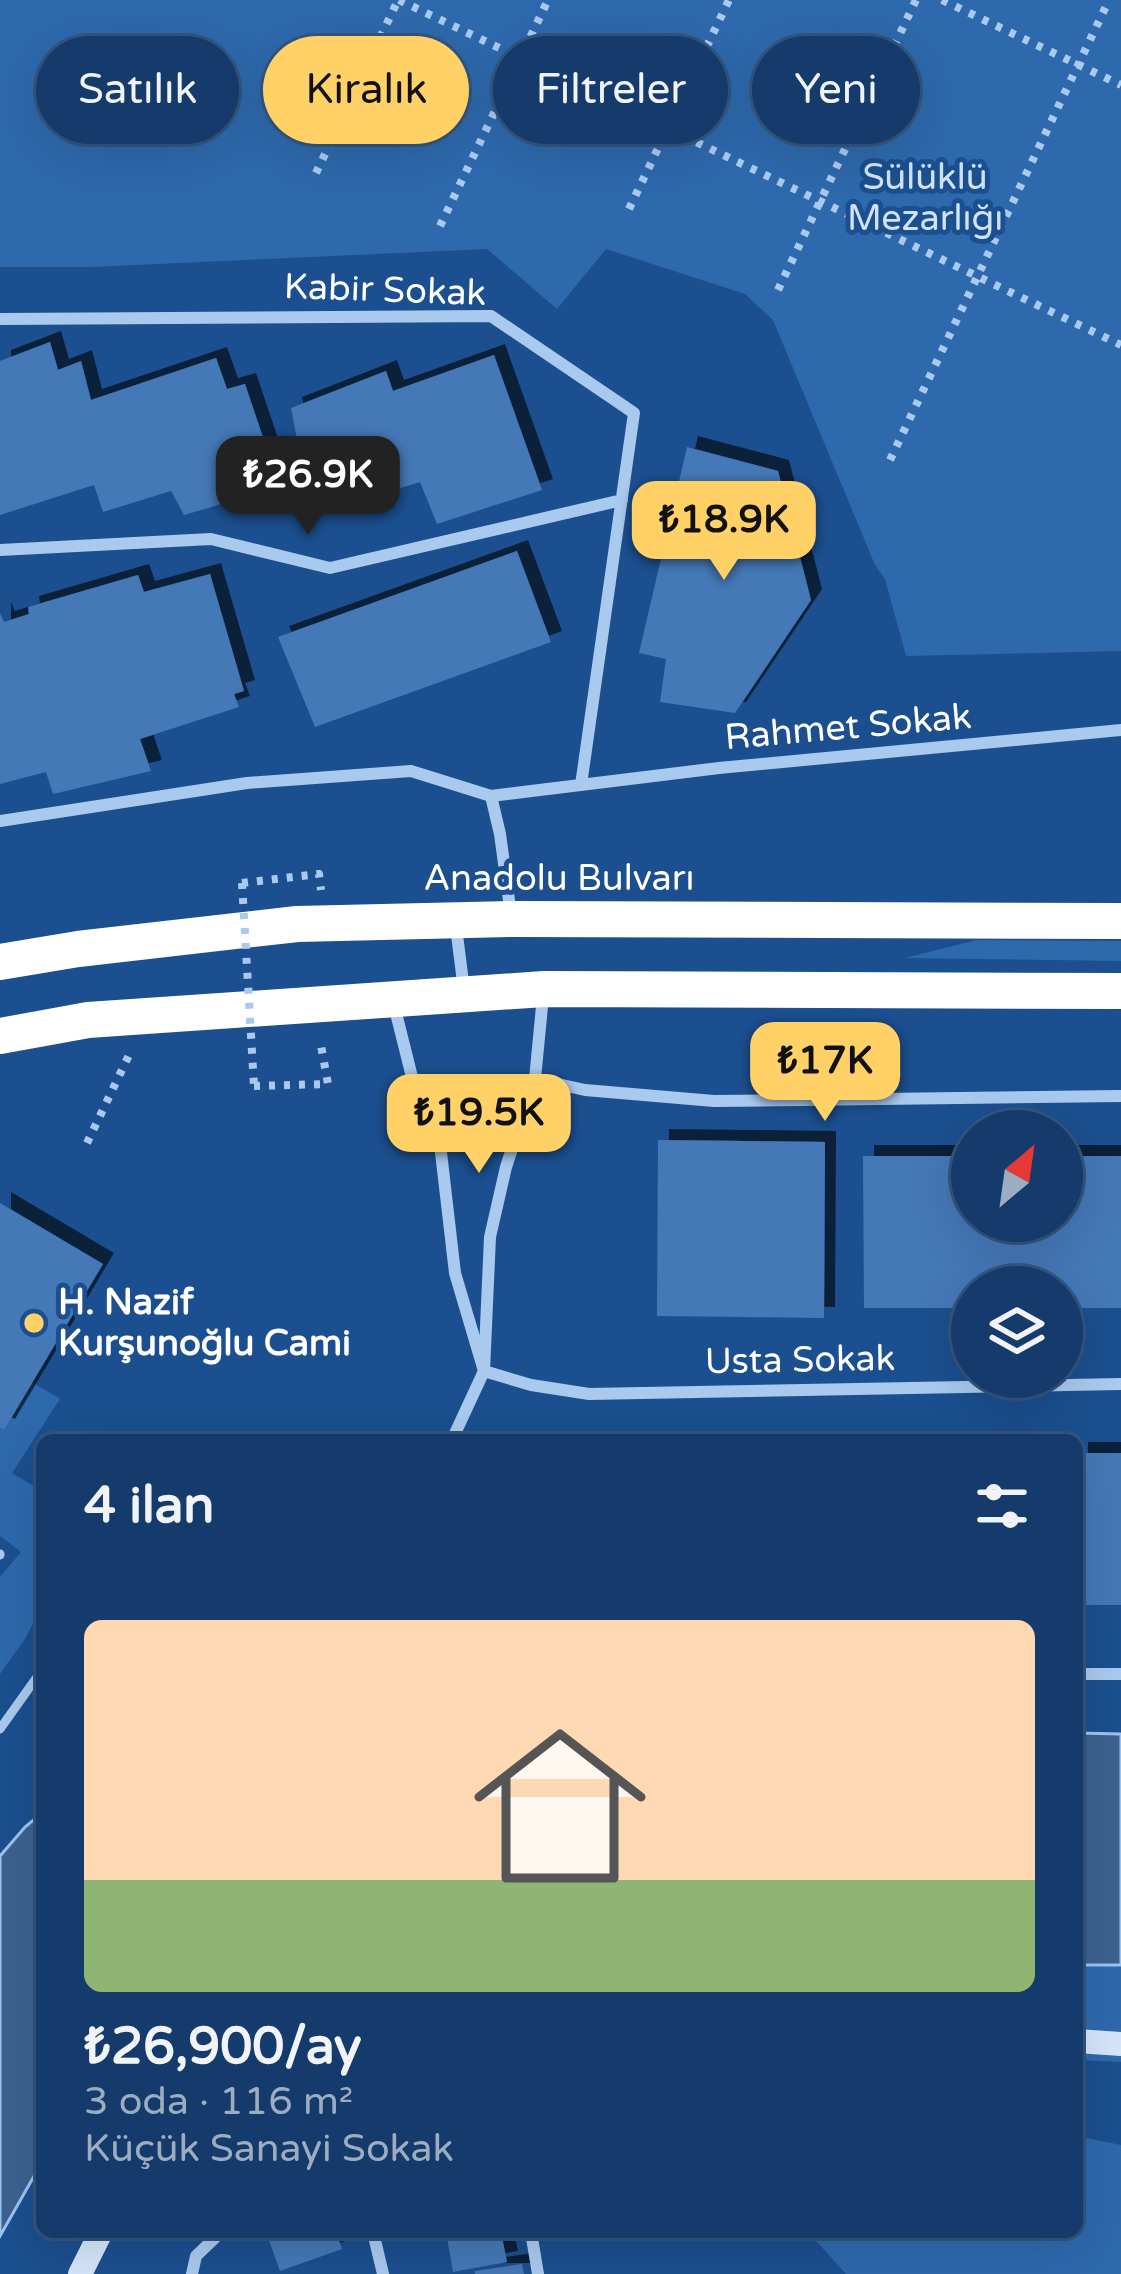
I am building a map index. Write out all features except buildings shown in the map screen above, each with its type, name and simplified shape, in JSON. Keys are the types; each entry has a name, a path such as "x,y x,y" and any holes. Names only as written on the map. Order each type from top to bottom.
{"highway":[{"name":"Anadolu Bulvarı","path":"0,962 297,924 512,919 1121,921"},
{"path":"0,1036 88,1020 544,989 1121,991"}],"street":[{"name":"Kabir Sokak","path":"0,319 490,316 634,413 581,785"},
{"path":"0,550 211,539 330,568 622,500"},
{"name":"Rahmet Sokak","path":"581,785 1121,730"},
{"path":"0,821 247,783 411,771 491,796 581,785"},
{"path":"491,796 512,919"},
{"path":"455,920 464,993"},
{"path":"455,1434 484,1371 490,1237 506,1166 535,1079 544,989"},
{"path":"392,998 412,1077 440,1144 455,1273 484,1371"},
{"path":"535,1079 586,1090 714,1101 1121,1096"},
{"name":"Usta Sokak","path":"484,1371 531,1385 589,1394 1121,1384"},
{"path":"1083,1674 1121,1674"},
{"path":"1083,2042 1121,2044"},
{"path":"80,2274 98,2238"},
{"path":"192,2274 196,2256 214,2238"},
{"path":"374,2238 383,2274"},
{"path":"532,2238 538,2274"}],"lane":[{"path":"0,1729 36,1678"}],"path":[{"path":"316,173 399,0 493,45"},
{"path":"531,36 548,0"},
{"path":"712,36 729,0"},
{"path":"778,290 916,0"},
{"path":"943,0 1121,85"},
{"path":"890,460 1109,0"},
{"path":"440,226 493,115"},
{"path":"629,209 660,144"},
{"path":"701,144 1121,345"},
{"path":"319,874 242,883 254,1086 328,1084"},
{"path":"87,1143 148,1016"}],"green space":[{"name":"Sülüklü Mezarlığı","path":"0,0 1121,0 1121,651 906,656 885,579 875,565 773,320 745,294 606,249 557,309 487,249 0,267"},
{"path":"977,940 1121,941 1121,961 905,958"},
{"path":"32,1382 60,1399 12,1473 36,1487 36,1618 0,1674 0,1577 21,1552 0,1536 0,1428 4,1430"},
{"path":"1083,1965 1121,1965 1121,2062 1083,2060"},
{"path":"1083,2137 1121,2145 1121,2274 846,2274 813,2238 1083,2238"}],"shaded area":[{"path":"1083,1733 1121,1734 1121,1965 1083,1965"},
{"path":"36,1818 36,2173 0,2236 0,1856"}],"place":[{"name":"H. Nazif Kurşunoğlu Cami","path":"34,1323"}]}
